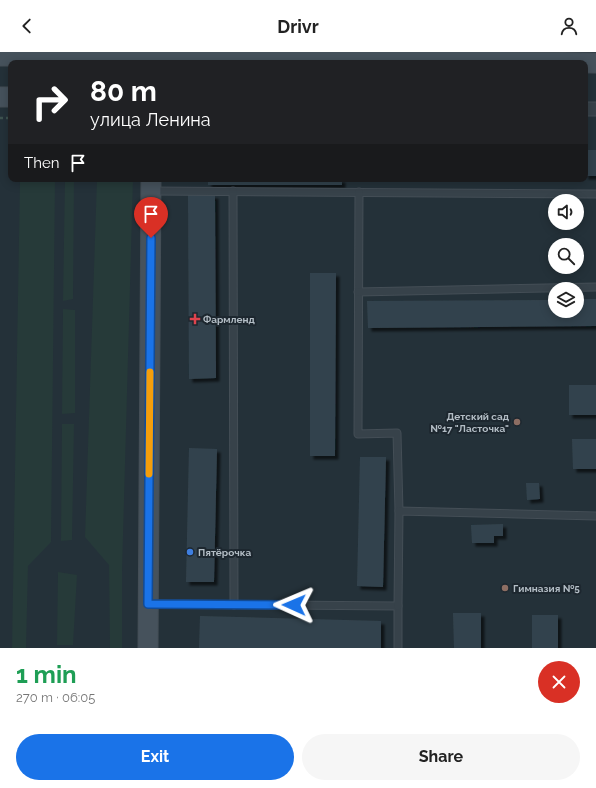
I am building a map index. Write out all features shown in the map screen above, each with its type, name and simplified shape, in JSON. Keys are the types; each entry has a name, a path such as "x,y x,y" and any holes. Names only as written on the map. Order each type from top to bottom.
{"main road":[{"path":"0,56 370,60"},
{"path":"148,648 151,185"}],"lane":[{"path":"151,185 234,191 596,194"},
{"path":"234,191 234,605"},
{"path":"359,192 358,434 397,433 399,511 398,648"},
{"path":"358,292 596,287"},
{"path":"399,511 596,516"},
{"path":"148,604 398,606"}],"green space":[{"path":"20,182 55,182 51,542 28,566 26,648 12,648"},
{"path":"65,182 74,182 73,299 63,301"},
{"path":"97,182 133,182 122,571 122,648 110,648 109,565 85,537"},
{"path":"63,309 75,310 75,413 62,414"},
{"path":"62,424 74,424 72,540 61,541"},
{"path":"58,572 77,575 73,645 57,645"}],"building":[{"path":"588,150 596,150 596,176 588,176"},
{"path":"208,182 342,182 342,185 208,185"},
{"path":"188,195 215,195 216,378 189,379"},
{"path":"310,273 336,273 335,456 310,456"},
{"path":"584,299 596,299 596,326 368,328 367,301 548,300 548,318 584,318"},
{"path":"569,385 596,385 596,415 569,415"},
{"path":"572,439 596,439 596,469 573,469"},
{"path":"189,448 217,449 214,582 186,582"},
{"path":"360,457 386,457 383,587 357,586"},
{"path":"526,483 539,483 540,499 527,500"},
{"path":"503,524 503,536 494,536 494,543 472,543 471,525"},
{"path":"453,613 481,613 481,648 454,648"},
{"path":"532,615 558,615 558,648 532,648"},
{"path":"200,616 381,621 381,648 199,648"}],"slow traffic":[{"path":"149,474 150,372"}],"place":[{"name":"Фармленд","path":"195,319"},
{"name":"Детский сад №17 \"Ласточка\"","path":"517,422"},
{"name":"Пятёрочка","path":"190,552"},
{"name":"Гимназия №5","path":"505,588"}],"route":[{"path":"151,238 148,604 294,605"}]}
